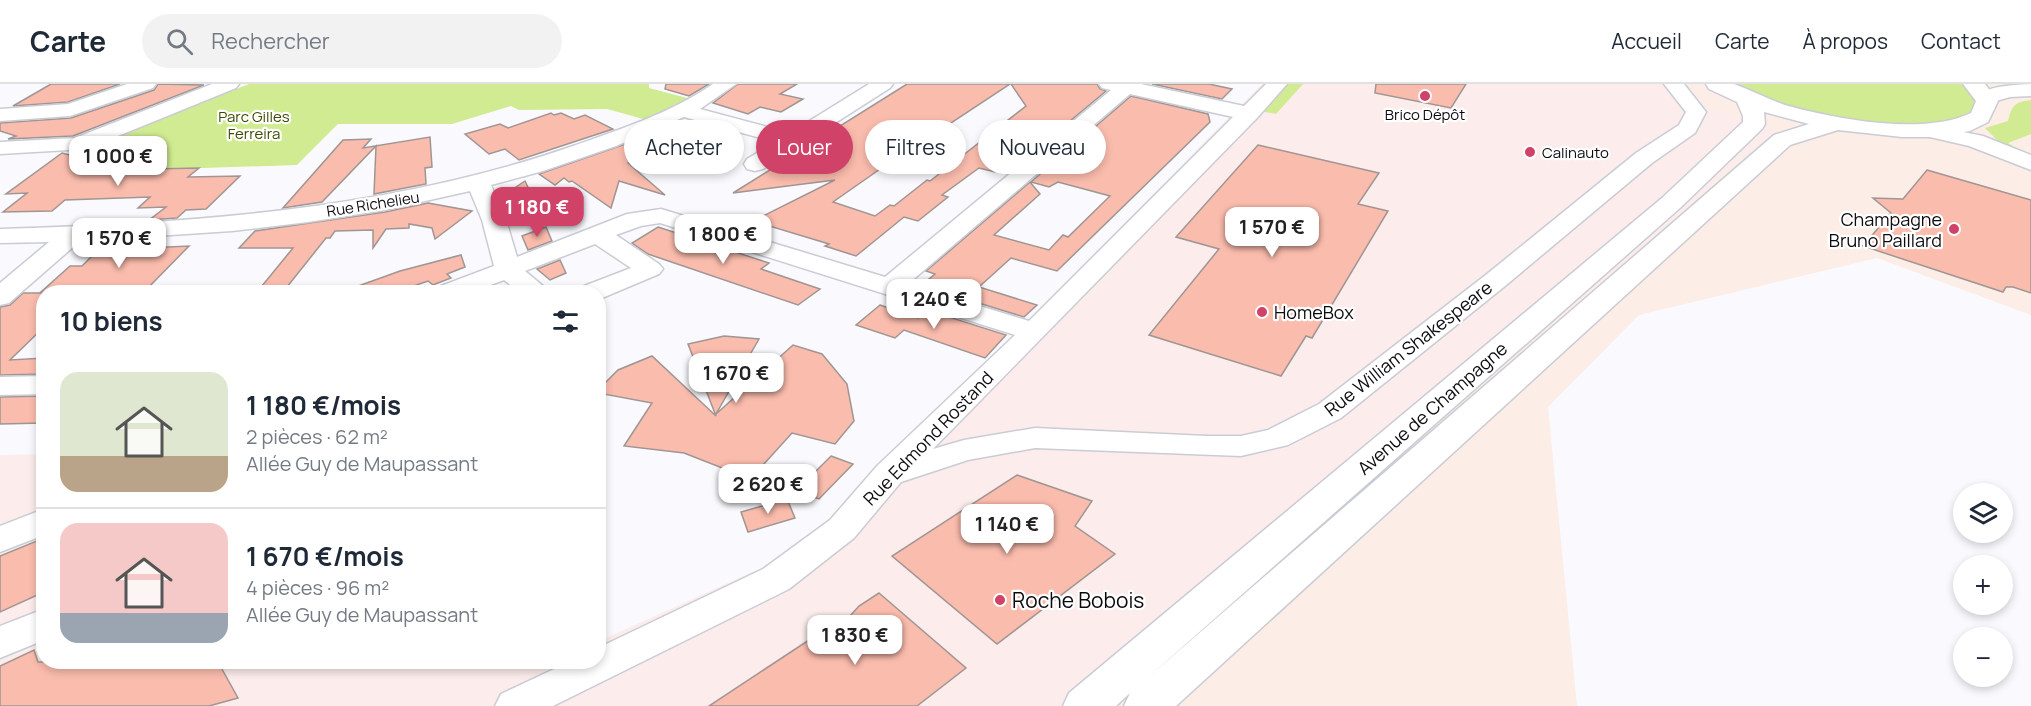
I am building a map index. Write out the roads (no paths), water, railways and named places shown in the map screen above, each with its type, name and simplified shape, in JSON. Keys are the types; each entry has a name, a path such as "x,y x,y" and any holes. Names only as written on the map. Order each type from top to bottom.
{"main road":[{"path":"1717,84 1746,98 1788,112 1836,123 1893,130 1924,130 1967,123 1985,113 1987,107 1980,91"},
{"name":"Avenue de Champagne","path":"1084,706 1652,218 1724,153 1754,124 1754,116 1746,98"},
{"name":"Avenue de Champagne","path":"1146,706 1782,140 1836,123"}],"street":[{"path":"82,84 100,100"},
{"path":"0,114 70,110 146,84"},
{"path":"0,148 78,144 229,84"},
{"name":"Rue Richelieu","path":"0,236 73,234 263,220 376,206 439,193 590,148 680,110 726,84"},
{"path":"825,120 883,84"},
{"name":"Rue Edmond Rostand","path":"606,662 776,579 842,529 889,474 1034,332 1277,84"},
{"name":"Rue William Shakespeare","path":"889,474 964,450 1035,438 1241,446 1277,438 1330,411 1496,280 1644,158 1688,129 1696,112 1674,84"},
{"path":"890,286 1122,85 1250,114"},
{"path":"1980,91 2031,90"},
{"path":"680,110 756,130"},
{"path":"1967,123 1980,137 1997,148 2031,163"},
{"path":"1924,130 1997,148"},
{"path":"478,182 494,220 508,270 526,285"},
{"path":"468,285 636,219 661,216 1034,332"},
{"path":"0,297 73,234"},
{"path":"597,234 650,269 606,286"},
{"path":"0,386 36,385"},
{"path":"0,540 36,524"},
{"path":"0,643 36,627"},
{"name":"Rue Edmond Rostand","path":"515,706 591,669"}],"place":[{"name":"Brico Dépôt","path":"1425,96"},
{"name":"Calinauto","path":"1530,152"},
{"name":"Champagne Bruno Paillard","path":"1954,229"},
{"name":"HomeBox","path":"1262,312"},
{"name":"Roche Bobois","path":"1000,600"}],"park label":[{"name":"Parc Gilles Ferreira","path":"254,124"}]}
